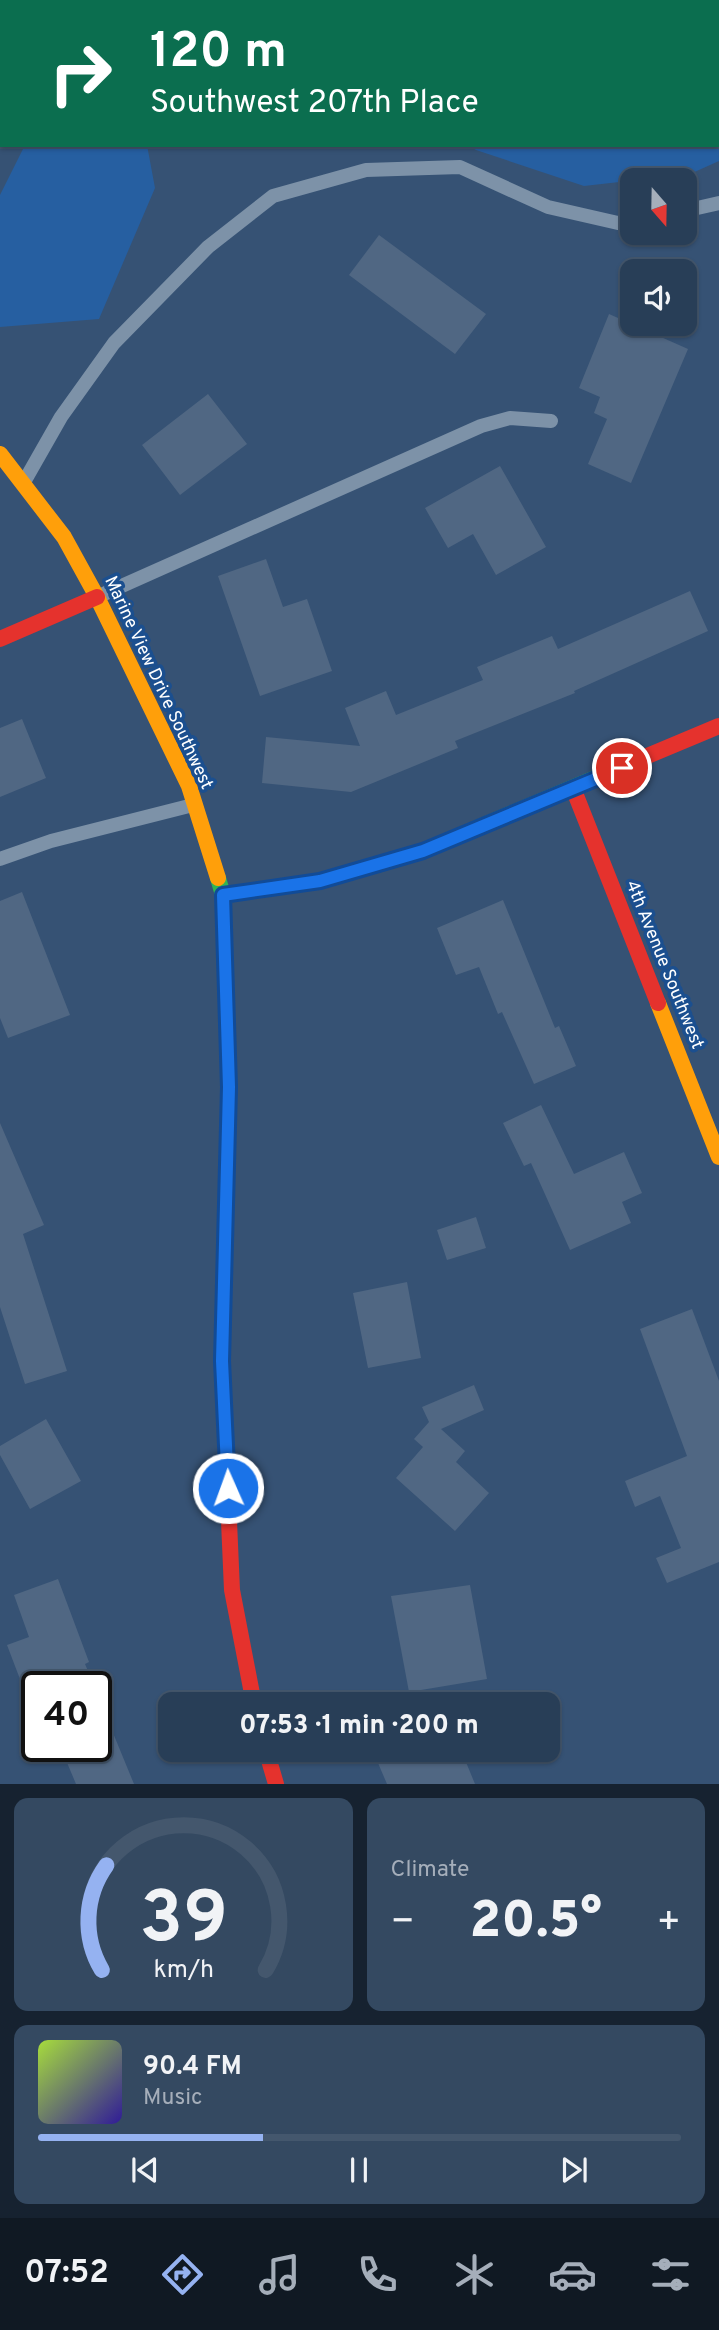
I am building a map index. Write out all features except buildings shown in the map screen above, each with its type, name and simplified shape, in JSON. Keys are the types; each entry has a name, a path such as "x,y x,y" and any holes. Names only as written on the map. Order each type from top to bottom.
{"street":[{"name":"Marine View Drive Southwest","path":"0,454 64,537 97,597 189,786 223,895 229,1087 222,1361 232,1590 252,1692"},
{"path":"0,639 97,597"},
{"path":"223,895 320,881 423,851 719,726"},
{"name":"4th Avenue Southwest","path":"573,788 719,1157"},
{"path":"270,1762 276,1784"}],"lane":[{"path":"23,483 61,417 114,343 208,247 273,196 366,170 460,167 548,207 620,223"},
{"path":"697,208 719,203"},
{"path":"97,597 481,426 510,418 551,421"},
{"path":"0,859 51,841 194,805"}],"shaded area":[{"path":"24,147 147,147 155,188 99,319 0,327 0,195"},
{"path":"471,147 719,147 719,161 697,171 697,168 620,168 620,182 584,186"}],"traffic: fast":[{"path":"223,895 320,881 423,851 602,775"},
{"path":"218,878 223,895 229,1087 223,1324"}],"traffic: slow":[{"path":"0,454 64,537 97,597 189,786 218,878"},
{"path":"658,1003 719,1157"}],"traffic: jam":[{"path":"0,639 97,597"},
{"path":"602,775 719,726"},
{"path":"573,788 658,1003"},
{"path":"223,1324 222,1361 232,1590 252,1692"},
{"path":"270,1762 276,1784"}],"route":[{"path":"228,1488 222,1361 229,1087 223,895 320,881 423,851 622,768"}]}
